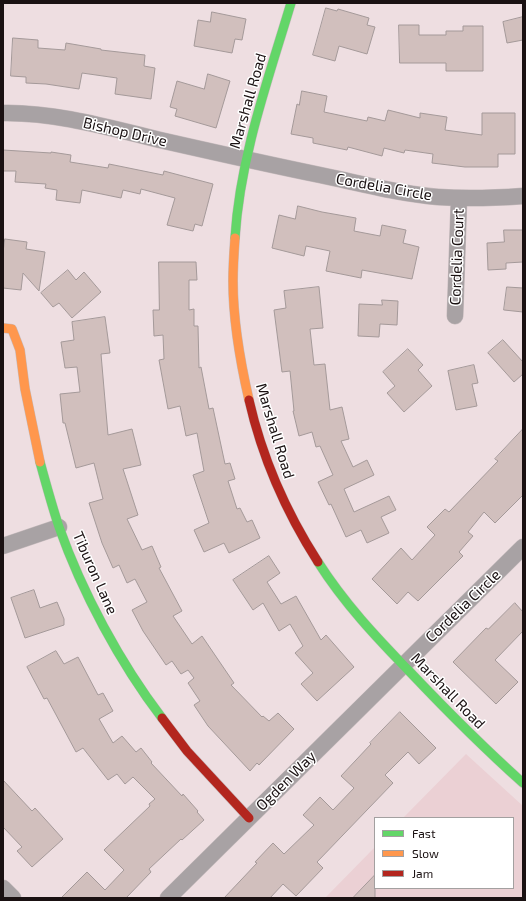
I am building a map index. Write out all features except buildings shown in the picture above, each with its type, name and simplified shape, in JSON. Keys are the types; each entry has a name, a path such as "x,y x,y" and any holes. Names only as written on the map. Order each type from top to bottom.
{"street":[{"name":"Marshall Road","path":"291,3 246,160 235,237 234,296 237,328 243,373 254,419 277,485 319,565 340,594 366,626 431,696 494,758 523,783"},
{"name":"Bishop Drive","path":"3,114 52,117 95,124 246,160"},
{"name":"Cordelia Circle","path":"246,160 408,193 438,197 504,198 523,196"},
{"name":"Cordelia Court","path":"455,316 459,198"},
{"name":"Tiburon Lane","path":"3,328 12,329 20,350 25,389 39,460 59,527 90,602 128,668 158,713 187,751 249,818"},
{"path":"3,546 59,527"},
{"name":"Cordelia Circle","path":"403,665 523,547"},
{"name":"Ogden Way","path":"168,898 403,665"},
{"path":"3,888 13,898"}],"shaded area":[{"path":"466,754 523,806 523,898 325,898 374,848 374,889 514,889 514,817 404,817"}],"traffic: fast":[{"path":"235,238 238,208 249,148 264,90 291,3"},
{"path":"40,462 59,527 79,577 117,651 146,697 162,718"},
{"path":"318,562 350,606 385,646 465,729 523,783"}],"traffic: slow":[{"path":"235,238 233,275 234,311 240,356 249,400"},
{"path":"3,328 12,329 20,350 25,389 40,462"}],"traffic: jam":[{"path":"249,400 254,421 276,484 306,543 318,562"},
{"path":"162,718 187,751 249,818"}]}
